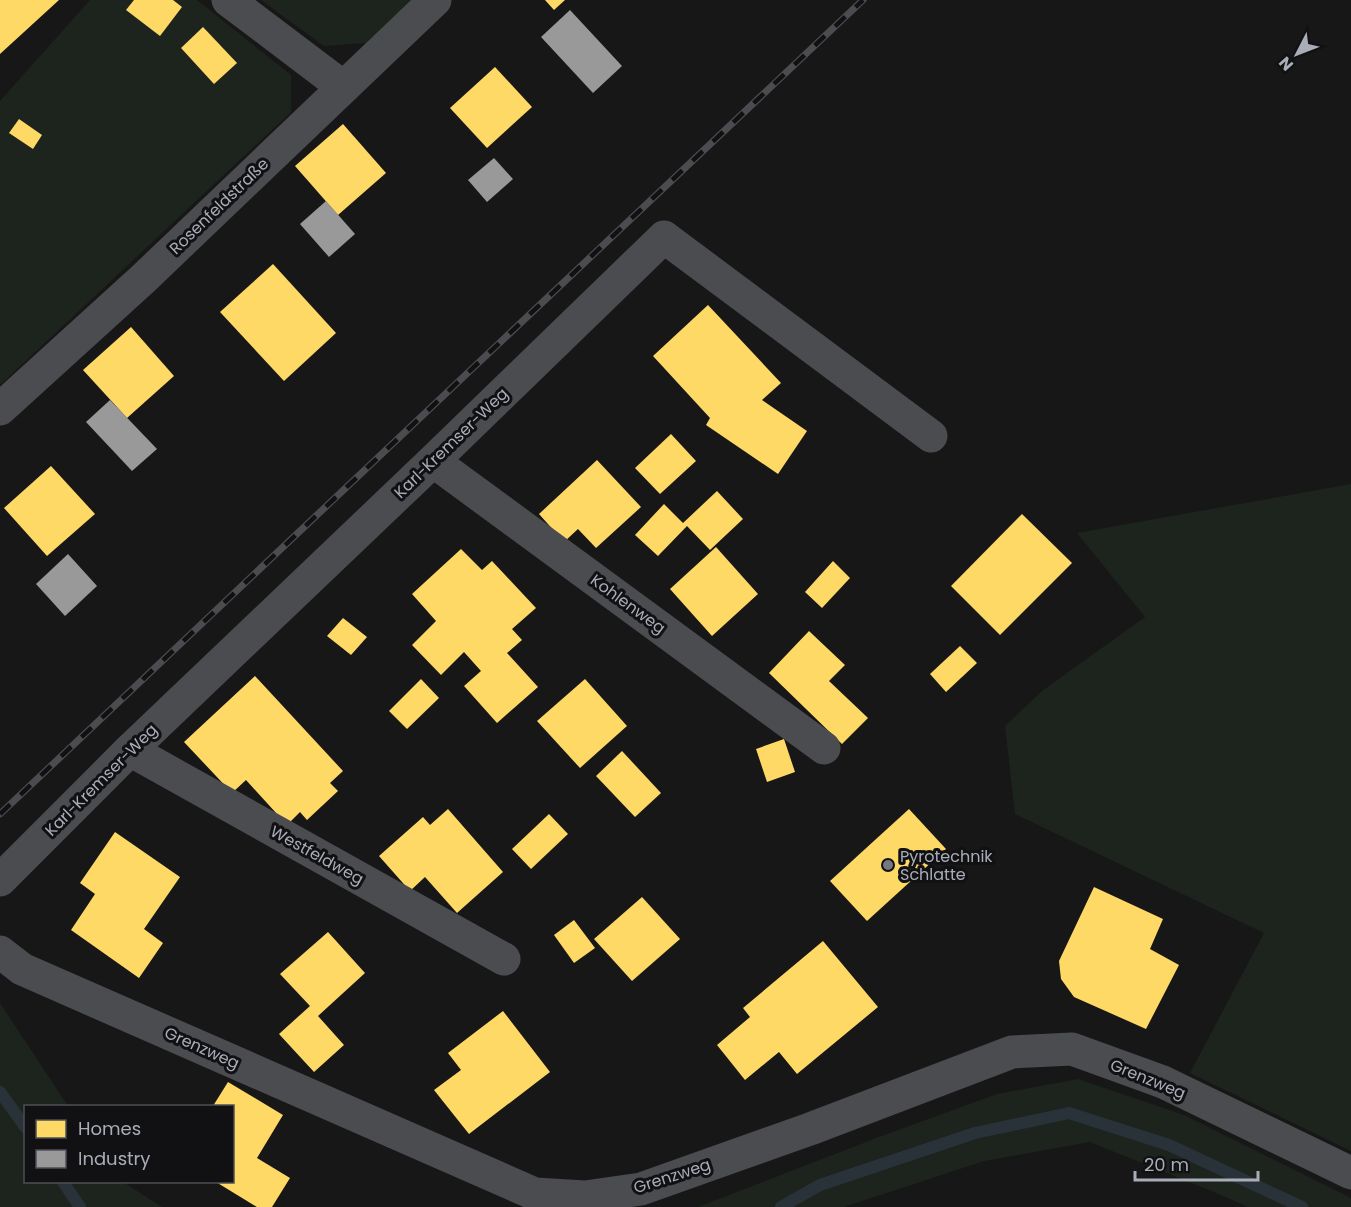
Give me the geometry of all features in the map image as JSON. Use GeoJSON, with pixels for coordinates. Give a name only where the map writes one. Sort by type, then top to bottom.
{"type":"FeatureCollection","features":[{"type":"Feature","properties":{"kind":"street"},"geometry":{"type":"LineString","coordinates":[[228,0],[343,87]]}},
{"type":"Feature","properties":{"kind":"street","name":"Rosenfeldstraße"},"geometry":{"type":"LineString","coordinates":[[0,410],[142,279],[435,0]]}},
{"type":"Feature","properties":{"kind":"street","name":"Karl-Kremser-Weg"},"geometry":{"type":"LineString","coordinates":[[0,880],[130,750],[664,237],[931,436]]}},
{"type":"Feature","properties":{"kind":"street","name":"Kohlenweg"},"geometry":{"type":"LineString","coordinates":[[433,461],[824,748]]}},
{"type":"Feature","properties":{"kind":"street","name":"Westfeldweg"},"geometry":{"type":"LineString","coordinates":[[130,750],[504,959]]}},
{"type":"Feature","properties":{"kind":"street","name":"Grenzweg"},"geometry":{"type":"LineString","coordinates":[[0,952],[22,969],[535,1194],[585,1197],[641,1189],[810,1129],[1012,1052],[1072,1049],[1163,1082],[1351,1173]]}},
{"type":"Feature","properties":{"kind":"shaded area"},"geometry":{"type":"Polygon","coordinates":[[[90,0],[197,0],[291,75],[291,112],[0,385],[0,101],[90,0]]]}},
{"type":"Feature","properties":{"kind":"shaded area"},"geometry":{"type":"Polygon","coordinates":[[[261,0],[412,0],[366,43],[324,46],[261,0]]]}},
{"type":"Feature","properties":{"kind":"shaded area"},"geometry":{"type":"Polygon","coordinates":[[[1351,484],[1351,1151],[1190,1073],[1264,933],[1015,814],[1005,726],[1042,691],[1145,617],[1077,533],[1351,484]]]}},
{"type":"Feature","properties":{"kind":"shaded area"},"geometry":{"type":"Polygon","coordinates":[[[0,1003],[67,1105],[24,1105],[24,1183],[125,1183],[162,1207],[0,1207],[0,1003]]]}},
{"type":"Feature","properties":{"kind":"shaded area"},"geometry":{"type":"Polygon","coordinates":[[[1078,1079],[1184,1115],[1351,1198],[1351,1207],[1248,1207],[1090,1142],[984,1161],[844,1207],[698,1207],[997,1094],[1078,1079]]]}},
{"type":"Feature","properties":{"kind":"building: Homes"},"geometry":{"type":"Polygon","coordinates":[[[0,0],[59,0],[0,54],[0,0]]]}},
{"type":"Feature","properties":{"kind":"building: Homes"},"geometry":{"type":"Polygon","coordinates":[[[134,0],[173,0],[182,7],[160,36],[126,10],[134,0]]]}},
{"type":"Feature","properties":{"kind":"building: Homes"},"geometry":{"type":"Polygon","coordinates":[[[545,0],[565,0],[554,10],[545,0]]]}},
{"type":"Feature","properties":{"kind":"building: Homes"},"geometry":{"type":"Polygon","coordinates":[[[203,27],[237,63],[214,84],[181,48],[203,27]]]}},
{"type":"Feature","properties":{"kind":"building: Homes"},"geometry":{"type":"Polygon","coordinates":[[[495,67],[532,107],[487,148],[450,108],[495,67]]]}},
{"type":"Feature","properties":{"kind":"building: Homes"},"geometry":{"type":"Polygon","coordinates":[[[19,119],[42,135],[33,149],[9,133],[19,119]]]}},
{"type":"Feature","properties":{"kind":"building: Homes"},"geometry":{"type":"Polygon","coordinates":[[[343,124],[386,173],[338,215],[295,166],[343,124]]]}},
{"type":"Feature","properties":{"kind":"building: Homes"},"geometry":{"type":"Polygon","coordinates":[[[273,264],[336,333],[284,381],[220,312],[273,264]]]}},
{"type":"Feature","properties":{"kind":"building: Homes"},"geometry":{"type":"Polygon","coordinates":[[[708,305],[781,383],[762,400],[807,431],[778,474],[706,425],[710,418],[653,356],[708,305]]]}},
{"type":"Feature","properties":{"kind":"building: Homes"},"geometry":{"type":"Polygon","coordinates":[[[131,327],[174,376],[127,418],[83,370],[131,327]]]}},
{"type":"Feature","properties":{"kind":"building: Homes"},"geometry":{"type":"Polygon","coordinates":[[[671,434],[696,461],[660,494],[635,468],[671,434]]]}},
{"type":"Feature","properties":{"kind":"building: Homes"},"geometry":{"type":"Polygon","coordinates":[[[597,460],[641,507],[596,548],[578,529],[564,542],[539,514],[597,460]]]}},
{"type":"Feature","properties":{"kind":"building: Homes"},"geometry":{"type":"Polygon","coordinates":[[[51,466],[95,514],[47,556],[4,508],[51,466]]]}},
{"type":"Feature","properties":{"kind":"building: Homes"},"geometry":{"type":"Polygon","coordinates":[[[717,491],[743,519],[710,550],[687,526],[658,556],[635,535],[664,504],[683,523],[717,491]]]}},
{"type":"Feature","properties":{"kind":"building: Homes"},"geometry":{"type":"Polygon","coordinates":[[[1022,514],[1072,563],[1000,635],[951,586],[1022,514]]]}},
{"type":"Feature","properties":{"kind":"building: Homes"},"geometry":{"type":"Polygon","coordinates":[[[716,547],[758,594],[712,636],[670,589],[716,547]]]}},
{"type":"Feature","properties":{"kind":"building: Homes"},"geometry":{"type":"Polygon","coordinates":[[[461,549],[482,570],[492,561],[536,608],[512,629],[522,640],[507,653],[538,687],[497,723],[464,686],[481,671],[464,652],[441,675],[412,645],[436,621],[412,594],[461,549]]]}},
{"type":"Feature","properties":{"kind":"building: Homes"},"geometry":{"type":"Polygon","coordinates":[[[833,561],[850,578],[822,608],[805,592],[833,561]]]}},
{"type":"Feature","properties":{"kind":"building: Homes"},"geometry":{"type":"Polygon","coordinates":[[[343,618],[367,637],[351,655],[327,636],[343,618]]]}},
{"type":"Feature","properties":{"kind":"building: Homes"},"geometry":{"type":"Polygon","coordinates":[[[809,631],[845,665],[829,681],[868,718],[842,744],[769,673],[809,631]]]}},
{"type":"Feature","properties":{"kind":"building: Homes"},"geometry":{"type":"Polygon","coordinates":[[[960,646],[977,663],[946,692],[930,674],[960,646]]]}},
{"type":"Feature","properties":{"kind":"building: Homes"},"geometry":{"type":"Polygon","coordinates":[[[255,676],[343,771],[330,783],[338,791],[307,820],[300,812],[287,825],[246,780],[232,793],[184,742],[255,676]]]}},
{"type":"Feature","properties":{"kind":"building: Homes"},"geometry":{"type":"Polygon","coordinates":[[[421,679],[439,698],[407,729],[389,711],[421,679]]]}},
{"type":"Feature","properties":{"kind":"building: Homes"},"geometry":{"type":"Polygon","coordinates":[[[585,679],[627,726],[580,768],[537,721],[585,679]]]}},
{"type":"Feature","properties":{"kind":"building: Homes"},"geometry":{"type":"Polygon","coordinates":[[[784,739],[795,772],[767,782],[756,749],[784,739]]]}},
{"type":"Feature","properties":{"kind":"building: Homes"},"geometry":{"type":"Polygon","coordinates":[[[622,751],[661,793],[635,817],[596,776],[622,751]]]}},
{"type":"Feature","properties":{"kind":"building: Homes"},"geometry":{"type":"Polygon","coordinates":[[[448,809],[503,872],[457,913],[425,877],[410,891],[379,856],[423,817],[430,825],[448,809]]]}},
{"type":"Feature","properties":{"kind":"building: Homes","name":"Pyrotechnik Schlatte"},"geometry":{"type":"Polygon","coordinates":[[[909,809],[946,849],[867,921],[830,881],[909,809]]]}},
{"type":"Feature","properties":{"kind":"building: Homes"},"geometry":{"type":"Polygon","coordinates":[[[549,814],[568,834],[531,869],[512,849],[549,814]]]}},
{"type":"Feature","properties":{"kind":"building: Homes"},"geometry":{"type":"Polygon","coordinates":[[[115,832],[180,877],[144,929],[163,943],[139,978],[71,930],[95,894],[80,883],[115,832]]]}},
{"type":"Feature","properties":{"kind":"building: Homes"},"geometry":{"type":"Polygon","coordinates":[[[1094,887],[1163,919],[1150,949],[1179,965],[1146,1029],[1074,997],[1061,979],[1059,961],[1094,887]]]}},
{"type":"Feature","properties":{"kind":"building: Homes"},"geometry":{"type":"Polygon","coordinates":[[[642,897],[680,939],[632,981],[594,939],[642,897]]]}},
{"type":"Feature","properties":{"kind":"building: Homes"},"geometry":{"type":"Polygon","coordinates":[[[574,920],[595,948],[574,963],[554,935],[574,920]]]}},
{"type":"Feature","properties":{"kind":"building: Homes"},"geometry":{"type":"Polygon","coordinates":[[[328,932],[365,973],[318,1016],[344,1045],[314,1072],[279,1034],[310,1006],[280,974],[328,932]]]}},
{"type":"Feature","properties":{"kind":"building: Homes"},"geometry":{"type":"Polygon","coordinates":[[[823,941],[878,1007],[797,1074],[779,1052],[745,1080],[717,1045],[750,1017],[743,1008],[823,941]]]}},
{"type":"Feature","properties":{"kind":"building: Homes"},"geometry":{"type":"Polygon","coordinates":[[[503,1011],[550,1072],[469,1134],[434,1090],[461,1070],[448,1053],[503,1011]]]}},
{"type":"Feature","properties":{"kind":"building: Homes"},"geometry":{"type":"Polygon","coordinates":[[[228,1082],[283,1115],[257,1158],[290,1178],[272,1207],[257,1207],[218,1183],[234,1183],[234,1105],[214,1105],[228,1082]]]}},
{"type":"Feature","properties":{"kind":"building: Industry"},"geometry":{"type":"Polygon","coordinates":[[[570,10],[622,66],[593,93],[541,37],[570,10]]]}},
{"type":"Feature","properties":{"kind":"building: Industry"},"geometry":{"type":"Polygon","coordinates":[[[494,158],[513,179],[487,202],[468,180],[494,158]]]}},
{"type":"Feature","properties":{"kind":"building: Industry"},"geometry":{"type":"Polygon","coordinates":[[[326,201],[355,234],[329,257],[300,224],[326,201]]]}},
{"type":"Feature","properties":{"kind":"building: Industry"},"geometry":{"type":"Polygon","coordinates":[[[110,400],[157,449],[132,471],[86,422],[110,400]]]}},
{"type":"Feature","properties":{"kind":"building: Industry"},"geometry":{"type":"Polygon","coordinates":[[[68,554],[97,586],[65,616],[36,584],[68,554]]]}},
{"type":"Feature","properties":{"kind":"waterway"},"geometry":{"type":"LineString","coordinates":[[0,1092],[24,1125]]}},
{"type":"Feature","properties":{"kind":"waterway"},"geometry":{"type":"LineString","coordinates":[[781,1207],[820,1185],[975,1133],[1069,1113],[1169,1145],[1302,1207]]}},
{"type":"Feature","properties":{"kind":"waterway"},"geometry":{"type":"LineString","coordinates":[[64,1183],[80,1207]]}},
{"type":"Feature","properties":{"kind":"railway"},"geometry":{"type":"LineString","coordinates":[[0,814],[863,0]]}},
{"type":"Feature","properties":{"kind":"place","name":"Pyrotechnik Schlatte"},"geometry":{"type":"Point","coordinates":[888,865]}}]}
